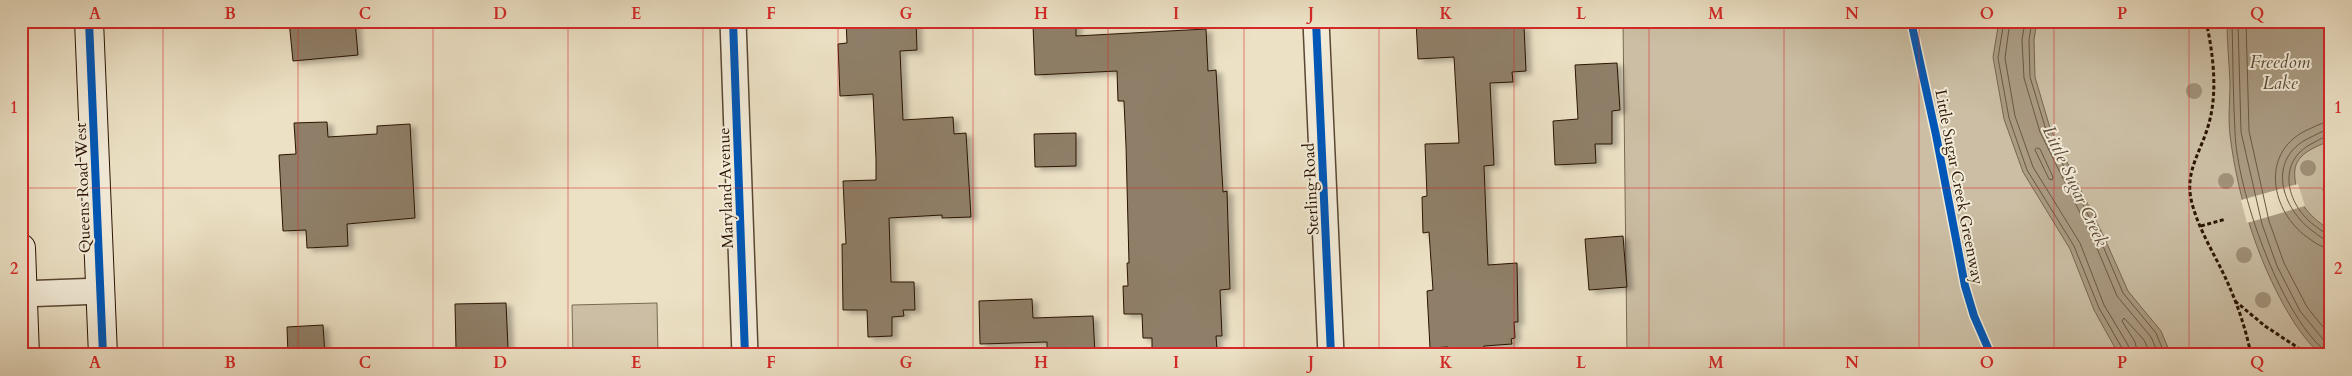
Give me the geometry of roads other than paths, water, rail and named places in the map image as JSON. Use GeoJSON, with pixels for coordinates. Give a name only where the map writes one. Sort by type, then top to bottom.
{"type":"FeatureCollection","features":[{"type":"Feature","properties":{"kind":"street","name":"Queens Road West"},"geometry":{"type":"LineString","coordinates":[[89,21],[103,355]]}},
{"type":"Feature","properties":{"kind":"street","name":"Maryland Avenue"},"geometry":{"type":"LineString","coordinates":[[733,21],[745,355]]}},
{"type":"Feature","properties":{"kind":"street","name":"Sterling Road"},"geometry":{"type":"LineString","coordinates":[[1316,21],[1331,355]]}},
{"type":"Feature","properties":{"kind":"street"},"geometry":{"type":"LineString","coordinates":[[21,248],[25,355]]}},
{"type":"Feature","properties":{"kind":"street"},"geometry":{"type":"LineString","coordinates":[[22,294],[100,291]]}},
{"type":"Feature","properties":{"kind":"water","name":"Little Sugar Creek"},"geometry":{"type":"Polygon","coordinates":[[[1999,21],[2037,21],[2034,40],[2035,77],[2050,128],[2104,237],[2128,291],[2161,331],[2171,355],[2119,355],[2094,310],[2070,249],[2023,172],[2004,119],[1993,57],[1999,21]]]}},
{"type":"Feature","properties":{"kind":"water","name":"Freedom Lake"},"geometry":{"type":"Polygon","coordinates":[[[2227,21],[2331,21],[2331,140],[2304,154],[2297,162],[2295,173],[2296,188],[2306,210],[2331,231],[2331,355],[2320,352],[2315,348],[2295,324],[2271,280],[2252,233],[2239,184],[2230,135],[2227,21]]]}}]}
